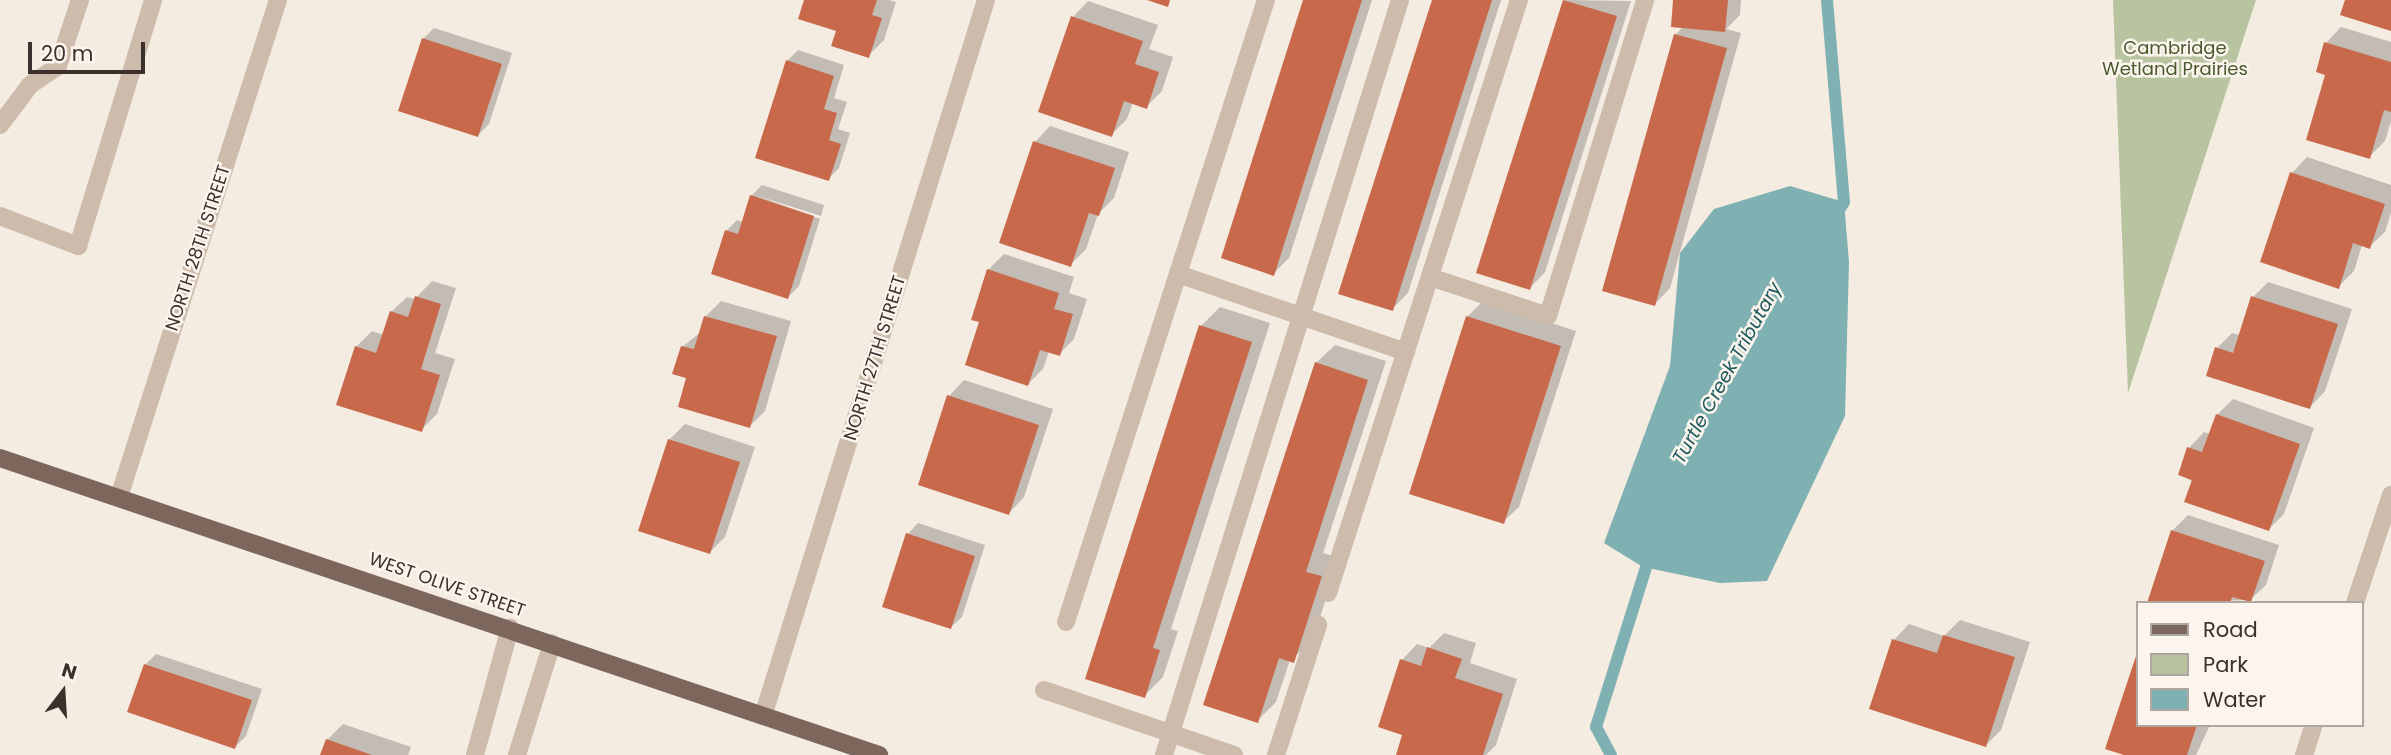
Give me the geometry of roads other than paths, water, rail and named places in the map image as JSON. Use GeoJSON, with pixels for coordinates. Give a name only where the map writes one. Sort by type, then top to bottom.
{"type":"FeatureCollection","features":[{"type":"Feature","properties":{"kind":"main road","name":"WEST OLIVE STREET"},"geometry":{"type":"LineString","coordinates":[[0,458],[510,628],[879,755]]}},
{"type":"Feature","properties":{"kind":"street"},"geometry":{"type":"LineString","coordinates":[[0,125],[30,85],[58,66],[80,0]]}},
{"type":"Feature","properties":{"kind":"street"},"geometry":{"type":"LineString","coordinates":[[0,216],[78,246],[152,0]]}},
{"type":"Feature","properties":{"kind":"street","name":"NORTH 28TH STREET"},"geometry":{"type":"LineString","coordinates":[[118,497],[278,0]]}},
{"type":"Feature","properties":{"kind":"street","name":"NORTH 27TH STREET"},"geometry":{"type":"LineString","coordinates":[[763,716],[986,0]]}},
{"type":"Feature","properties":{"kind":"street"},"geometry":{"type":"LineString","coordinates":[[1066,622],[1266,0]]}},
{"type":"Feature","properties":{"kind":"street"},"geometry":{"type":"LineString","coordinates":[[1164,755],[1400,0]]}},
{"type":"Feature","properties":{"kind":"street"},"geometry":{"type":"LineString","coordinates":[[1328,593],[1519,0]]}},
{"type":"Feature","properties":{"kind":"street"},"geometry":{"type":"LineString","coordinates":[[1430,277],[1548,316],[1645,0]]}},
{"type":"Feature","properties":{"kind":"street"},"geometry":{"type":"LineString","coordinates":[[1178,274],[1406,352]]}},
{"type":"Feature","properties":{"kind":"street"},"geometry":{"type":"LineString","coordinates":[[2356,601],[2391,495]]}},
{"type":"Feature","properties":{"kind":"street"},"geometry":{"type":"LineString","coordinates":[[1276,755],[1318,625]]}},
{"type":"Feature","properties":{"kind":"street"},"geometry":{"type":"LineString","coordinates":[[475,755],[510,628]]}},
{"type":"Feature","properties":{"kind":"street"},"geometry":{"type":"LineString","coordinates":[[517,755],[552,643]]}},
{"type":"Feature","properties":{"kind":"street"},"geometry":{"type":"LineString","coordinates":[[1044,690],[1234,755]]}},
{"type":"Feature","properties":{"kind":"street"},"geometry":{"type":"LineString","coordinates":[[2304,755],[2313,727]]}},
{"type":"Feature","properties":{"kind":"water"},"geometry":{"type":"Polygon","coordinates":[[[1790,186],[1844,202],[1849,262],[1845,416],[1767,581],[1720,583],[1643,567],[1604,543],[1670,366],[1680,253],[1714,209],[1790,186]]]}},
{"type":"Feature","properties":{"kind":"waterway","name":"Turtle Creek Tributary"},"geometry":{"type":"LineString","coordinates":[[1827,0],[1844,202],[1835,217]]}},
{"type":"Feature","properties":{"kind":"waterway","name":"Turtle Creek Tributary"},"geometry":{"type":"LineString","coordinates":[[1611,755],[1596,727],[1651,552]]}},
{"type":"Feature","properties":{"kind":"park label","name":"Cambridge Wetland Prairies"},"geometry":{"type":"Point","coordinates":[2175,59]}}]}
